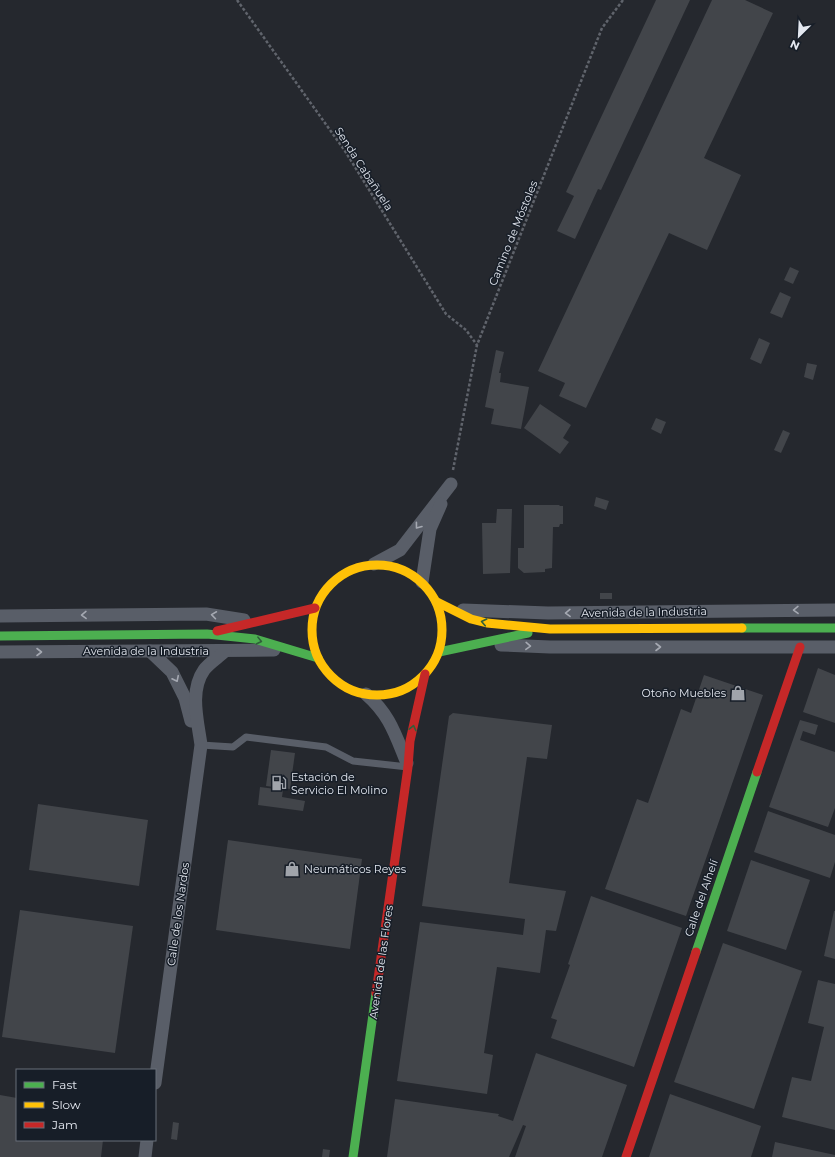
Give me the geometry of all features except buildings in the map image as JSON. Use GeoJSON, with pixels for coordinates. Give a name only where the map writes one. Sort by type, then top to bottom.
{"type":"FeatureCollection","features":[{"type":"Feature","properties":{"kind":"main road"},"geometry":{"type":"LineString","coordinates":[[374,564],[400,568],[422,582],[437,602],[443,627],[439,652],[425,674],[406,690],[380,696],[355,692],[333,678],[318,658],[311,633],[315,608],[329,586],[349,570],[374,564]]}},
{"type":"Feature","properties":{"kind":"main road","name":"Avenida de la Industria"},"geometry":{"type":"LineString","coordinates":[[437,602],[470,619],[487,623],[550,629],[835,628]]}},
{"type":"Feature","properties":{"kind":"main road","name":"Avenida de la Industria"},"geometry":{"type":"LineString","coordinates":[[207,634],[252,621],[284,616],[315,608]]}},
{"type":"Feature","properties":{"kind":"main road","name":"Avenida de la Industria"},"geometry":{"type":"LineString","coordinates":[[439,652],[550,629]]}},
{"type":"Feature","properties":{"kind":"main road","name":"Avenida de la Industria"},"geometry":{"type":"LineString","coordinates":[[0,636],[207,634],[255,639],[318,658]]}},
{"type":"Feature","properties":{"kind":"main road","name":"Calle del Alhelí"},"geometry":{"type":"LineString","coordinates":[[626,1157],[800,648]]}},
{"type":"Feature","properties":{"kind":"main road","name":"Avenida de las Flores"},"geometry":{"type":"LineString","coordinates":[[353,1157],[408,767],[410,741],[425,674]]}},
{"type":"Feature","properties":{"kind":"street"},"geometry":{"type":"LineString","coordinates":[[374,564],[400,550],[451,484]]}},
{"type":"Feature","properties":{"kind":"street"},"geometry":{"type":"LineString","coordinates":[[422,582],[430,529],[451,484]]}},
{"type":"Feature","properties":{"kind":"street","name":"Avenida de la Industria"},"geometry":{"type":"LineString","coordinates":[[453,610],[548,613],[835,610]]}},
{"type":"Feature","properties":{"kind":"street","name":"Avenida de la Industria"},"geometry":{"type":"LineString","coordinates":[[0,616],[206,614],[252,621]]}},
{"type":"Feature","properties":{"kind":"street","name":"Avenida de la Industria"},"geometry":{"type":"LineString","coordinates":[[476,644],[550,647],[835,647]]}},
{"type":"Feature","properties":{"kind":"street","name":"Avenida de la Industria"},"geometry":{"type":"LineString","coordinates":[[0,652],[292,650]]}},
{"type":"Feature","properties":{"kind":"street"},"geometry":{"type":"LineString","coordinates":[[150,651],[172,672],[185,698],[192,724],[201,745]]}},
{"type":"Feature","properties":{"kind":"street","name":"Calle de los Nardos"},"geometry":{"type":"LineString","coordinates":[[156,1076],[201,745],[195,701],[198,686],[204,670],[225,651]]}},
{"type":"Feature","properties":{"kind":"street","name":"Avenida de las Flores"},"geometry":{"type":"LineString","coordinates":[[366,694],[381,707],[391,723],[408,767]]}},
{"type":"Feature","properties":{"kind":"street"},"geometry":{"type":"LineString","coordinates":[[145,1157],[147,1141]]}},
{"type":"Feature","properties":{"kind":"lane"},"geometry":{"type":"LineString","coordinates":[[201,745],[233,747],[246,737],[326,747],[353,761],[408,767]]}},
{"type":"Feature","properties":{"kind":"path","name":"Senda Cabañuela"},"geometry":{"type":"LineString","coordinates":[[237,0],[345,151],[446,314],[466,330],[477,345]]}},
{"type":"Feature","properties":{"kind":"path","name":"Camino de Móstoles"},"geometry":{"type":"LineString","coordinates":[[451,484],[477,345],[602,28],[623,0]]}},
{"type":"Feature","properties":{"kind":"traffic: fast"},"geometry":{"type":"LineString","coordinates":[[742,628],[835,628]]}},
{"type":"Feature","properties":{"kind":"traffic: fast"},"geometry":{"type":"LineString","coordinates":[[439,652],[528,633]]}},
{"type":"Feature","properties":{"kind":"traffic: fast"},"geometry":{"type":"LineString","coordinates":[[0,636],[207,634],[255,639],[318,658]]}},
{"type":"Feature","properties":{"kind":"traffic: fast"},"geometry":{"type":"LineString","coordinates":[[696,952],[757,772]]}},
{"type":"Feature","properties":{"kind":"traffic: fast"},"geometry":{"type":"LineString","coordinates":[[353,1157],[376,993]]}},
{"type":"Feature","properties":{"kind":"traffic: slow"},"geometry":{"type":"LineString","coordinates":[[383,565],[402,570],[423,584],[437,605],[441,617],[442,630],[441,643],[437,655],[423,676],[402,690],[390,694],[371,695],[352,690],[331,676],[317,655],[313,643],[312,624],[317,605],[331,584],[352,570],[364,566],[383,565]]}},
{"type":"Feature","properties":{"kind":"traffic: slow"},"geometry":{"type":"LineString","coordinates":[[437,602],[471,619],[487,623],[550,629],[742,628]]}},
{"type":"Feature","properties":{"kind":"traffic: jam"},"geometry":{"type":"LineString","coordinates":[[217,631],[315,608]]}},
{"type":"Feature","properties":{"kind":"traffic: jam"},"geometry":{"type":"LineString","coordinates":[[757,772],[800,647]]}},
{"type":"Feature","properties":{"kind":"traffic: jam"},"geometry":{"type":"LineString","coordinates":[[376,993],[408,767],[410,741],[425,674]]}},
{"type":"Feature","properties":{"kind":"traffic: jam"},"geometry":{"type":"LineString","coordinates":[[626,1157],[696,952]]}},
{"type":"Feature","properties":{"kind":"place","name":"Otoño Muebles"},"geometry":{"type":"Point","coordinates":[738,693]}},
{"type":"Feature","properties":{"kind":"place","name":"Estación de Servicio El Molino"},"geometry":{"type":"Point","coordinates":[279,783]}},
{"type":"Feature","properties":{"kind":"place","name":"Neumáticos Reyes"},"geometry":{"type":"Point","coordinates":[292,869]}}]}
